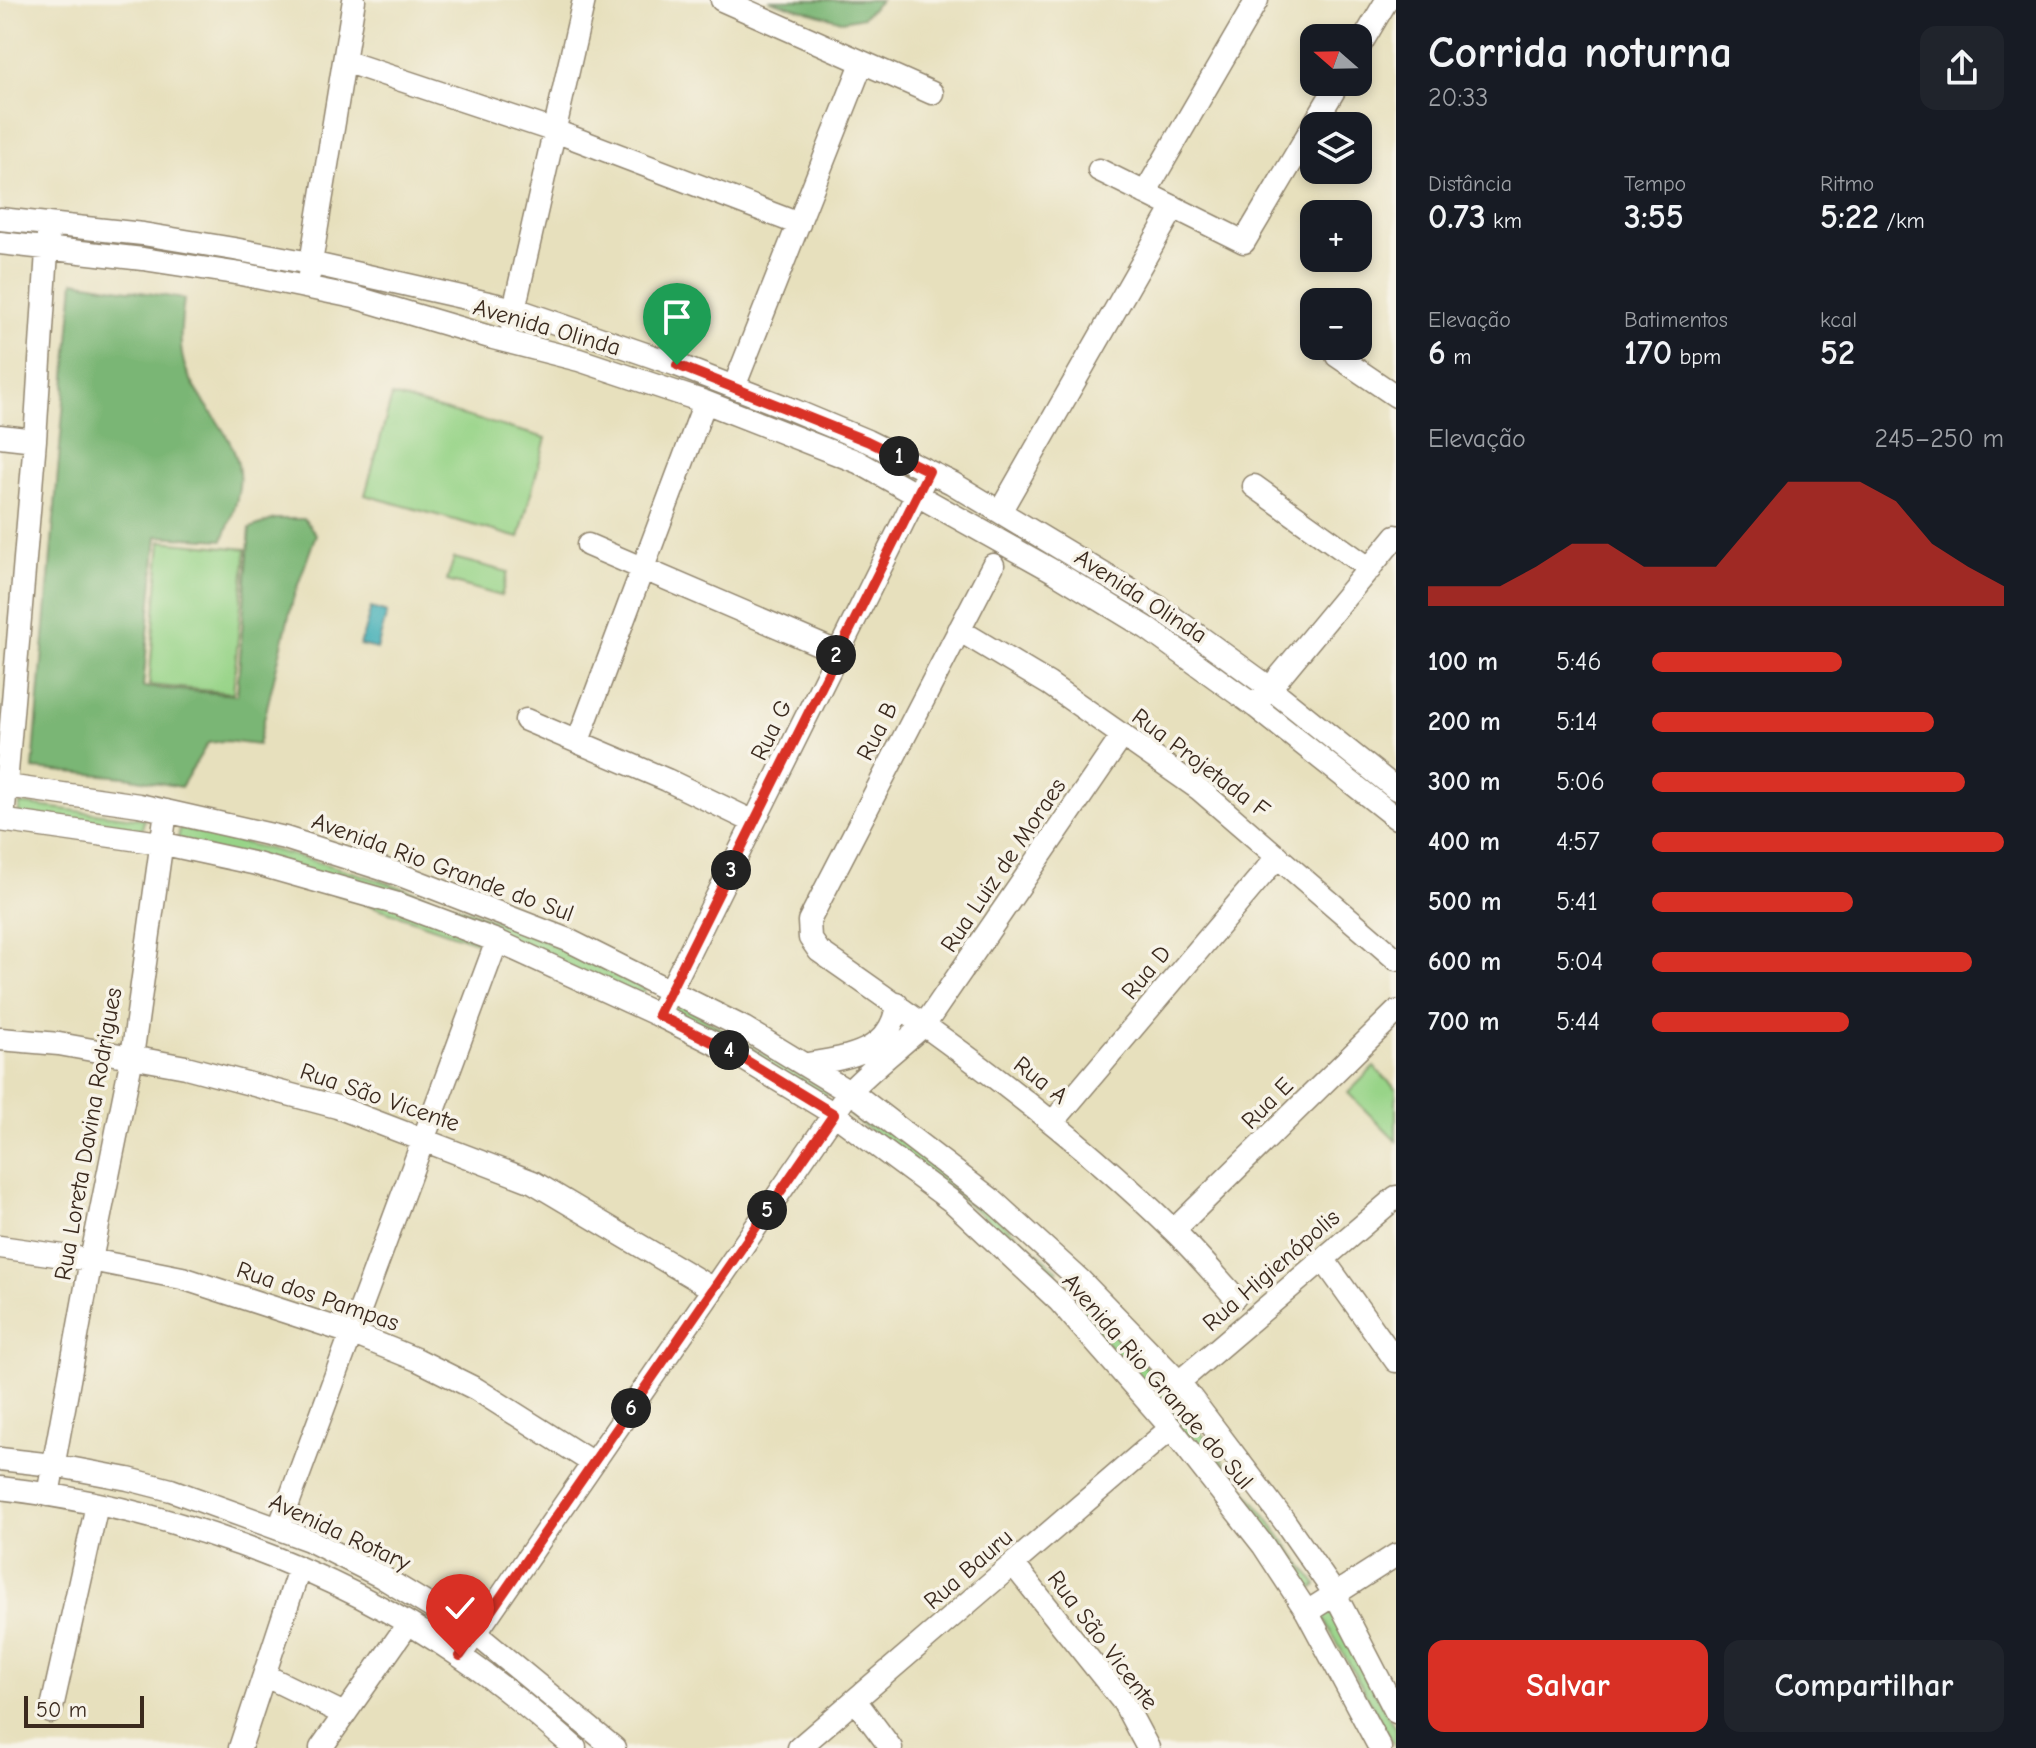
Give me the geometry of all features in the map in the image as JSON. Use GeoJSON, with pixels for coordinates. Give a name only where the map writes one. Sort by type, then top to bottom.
{"type":"FeatureCollection","features":[{"type":"Feature","properties":{"kind":"street"},"geometry":{"type":"LineString","coordinates":[[308,288],[354,0]]}},
{"type":"Feature","properties":{"kind":"street"},"geometry":{"type":"LineString","coordinates":[[505,341],[515,309],[584,0]]}},
{"type":"Feature","properties":{"kind":"street"},"geometry":{"type":"LineString","coordinates":[[722,0],[932,93]]}},
{"type":"Feature","properties":{"kind":"street"},"geometry":{"type":"LineString","coordinates":[[1145,193],[1257,0]]}},
{"type":"Feature","properties":{"kind":"street"},"geometry":{"type":"LineString","coordinates":[[1372,25],[1387,0]]}},
{"type":"Feature","properties":{"kind":"street"},"geometry":{"type":"LineString","coordinates":[[344,61],[555,131],[799,224]]}},
{"type":"Feature","properties":{"kind":"street"},"geometry":{"type":"LineString","coordinates":[[734,387],[862,63]]}},
{"type":"Feature","properties":{"kind":"street"},"geometry":{"type":"LineString","coordinates":[[1099,170],[1244,242],[1331,96]]}},
{"type":"Feature","properties":{"kind":"street"},"geometry":{"type":"LineString","coordinates":[[1001,510],[1174,207]]}},
{"type":"Feature","properties":{"kind":"street","name":"Avenida Olinda"},"geometry":{"type":"LineString","coordinates":[[0,219],[143,234],[310,263],[515,309],[734,387],[867,441],[1001,510],[1160,608],[1392,777]]}},
{"type":"Feature","properties":{"kind":"street"},"geometry":{"type":"LineString","coordinates":[[1,820],[10,612],[35,440],[48,225]]}},
{"type":"Feature","properties":{"kind":"street","name":"Avenida Olinda"},"geometry":{"type":"LineString","coordinates":[[0,243],[143,259],[241,274],[354,297],[579,360],[705,402],[858,462],[1055,572],[1147,628],[1256,707],[1396,818]]}},
{"type":"Feature","properties":{"kind":"street"},"geometry":{"type":"LineString","coordinates":[[619,375],[626,348]]}},
{"type":"Feature","properties":{"kind":"street"},"geometry":{"type":"LineString","coordinates":[[1343,360],[1396,396]]}},
{"type":"Feature","properties":{"kind":"street"},"geometry":{"type":"LineString","coordinates":[[578,741],[705,402]]}},
{"type":"Feature","properties":{"kind":"street"},"geometry":{"type":"LineString","coordinates":[[0,436],[35,440]]}},
{"type":"Feature","properties":{"kind":"street","name":"Rua G"},"geometry":{"type":"LineString","coordinates":[[671,990],[929,471]]}},
{"type":"Feature","properties":{"kind":"street"},"geometry":{"type":"LineString","coordinates":[[1254,486],[1370,569]]}},
{"type":"Feature","properties":{"kind":"street"},"geometry":{"type":"LineString","coordinates":[[1256,707],[1396,536]]}},
{"type":"Feature","properties":{"kind":"street"},"geometry":{"type":"LineString","coordinates":[[588,545],[837,652]]}},
{"type":"Feature","properties":{"kind":"street"},"geometry":{"type":"LineString","coordinates":[[1055,572],[1066,551]]}},
{"type":"Feature","properties":{"kind":"street","name":"Rua B"},"geometry":{"type":"LineString","coordinates":[[809,921],[993,565]]}},
{"type":"Feature","properties":{"kind":"street","name":"Rua Projetada F"},"geometry":{"type":"LineString","coordinates":[[959,630],[1049,684],[1199,789],[1396,959]]}},
{"type":"Feature","properties":{"kind":"street"},"geometry":{"type":"LineString","coordinates":[[526,720],[667,780],[754,822]]}},
{"type":"Feature","properties":{"kind":"street","name":"Rua Luiz de Moraes"},"geometry":{"type":"LineString","coordinates":[[460,1656],[849,1092],[925,1024],[1123,735]]}},
{"type":"Feature","properties":{"kind":"street"},"geometry":{"type":"LineString","coordinates":[[1369,795],[1392,777]]}},
{"type":"Feature","properties":{"kind":"street","name":"Avenida Rio Grande do Sul"},"geometry":{"type":"LineString","coordinates":[[3,785],[166,811],[285,838],[358,860],[568,940],[671,990],[807,1064],[992,1200],[1080,1280],[1179,1382],[1285,1522],[1335,1594],[1396,1712]]}},
{"type":"Feature","properties":{"kind":"street","name":"Rua Loreta Davina Rodrigues"},"geometry":{"type":"LineString","coordinates":[[48,1495],[132,1057],[166,811]]}},
{"type":"Feature","properties":{"kind":"street","name":"Avenida Rio Grande do Sul"},"geometry":{"type":"LineString","coordinates":[[1,820],[160,843],[328,882],[398,904],[497,941],[658,1015],[734,1053],[834,1114],[954,1203],[1059,1301],[1171,1428],[1263,1545],[1307,1612],[1380,1748]]}},
{"type":"Feature","properties":{"kind":"street","name":"Rua D"},"geometry":{"type":"LineString","coordinates":[[1053,1122],[1278,856]]}},
{"type":"Feature","properties":{"kind":"street","name":"Rua A"},"geometry":{"type":"LineString","coordinates":[[809,921],[810,938],[819,951],[925,1024],[1053,1122],[1174,1230],[1235,1297]]}},
{"type":"Feature","properties":{"kind":"street"},"geometry":{"type":"LineString","coordinates":[[279,1528],[497,941]]}},
{"type":"Feature","properties":{"kind":"street"},"geometry":{"type":"LineString","coordinates":[[658,1015],[671,990]]}},
{"type":"Feature","properties":{"kind":"street"},"geometry":{"type":"LineString","coordinates":[[807,1064],[862,1053],[886,1035],[895,1020],[897,1004]]}},
{"type":"Feature","properties":{"kind":"street","name":"Rua E"},"geometry":{"type":"LineString","coordinates":[[1174,1230],[1396,1012]]}},
{"type":"Feature","properties":{"kind":"street","name":"Rua São Vicente"},"geometry":{"type":"LineString","coordinates":[[0,1039],[59,1044],[132,1057],[246,1081],[337,1107],[533,1182],[713,1289]]}},
{"type":"Feature","properties":{"kind":"street"},"geometry":{"type":"LineString","coordinates":[[848,1057],[860,1065],[866,1074]]}},
{"type":"Feature","properties":{"kind":"street","name":"Rua Higienópolis"},"geometry":{"type":"LineString","coordinates":[[1179,1382],[1396,1197]]}},
{"type":"Feature","properties":{"kind":"street","name":"Rua dos Pampas"},"geometry":{"type":"LineString","coordinates":[[0,1247],[91,1260],[182,1278],[351,1333],[418,1360],[476,1389],[593,1463]]}},
{"type":"Feature","properties":{"kind":"street"},"geometry":{"type":"LineString","coordinates":[[1323,1259],[1396,1361]]}},
{"type":"Feature","properties":{"kind":"street"},"geometry":{"type":"LineString","coordinates":[[1059,1301],[1080,1280]]}},
{"type":"Feature","properties":{"kind":"street","name":"Rua Bauru"},"geometry":{"type":"LineString","coordinates":[[799,1748],[1171,1428]]}},
{"type":"Feature","properties":{"kind":"street"},"geometry":{"type":"LineString","coordinates":[[2,1459],[1,1488],[97,1505],[188,1528],[299,1569],[408,1624],[460,1656],[575,1748]]}},
{"type":"Feature","properties":{"kind":"street","name":"Avenida Rotary"},"geometry":{"type":"LineString","coordinates":[[2,1459],[53,1465],[171,1490],[279,1528],[370,1571],[476,1634],[599,1743]]}},
{"type":"Feature","properties":{"kind":"street"},"geometry":{"type":"LineString","coordinates":[[51,1712],[97,1505]]}},
{"type":"Feature","properties":{"kind":"street"},"geometry":{"type":"LineString","coordinates":[[1307,1612],[1396,1555]]}},
{"type":"Feature","properties":{"kind":"street","name":"Rua São Vicente"},"geometry":{"type":"LineString","coordinates":[[1013,1564],[1124,1703],[1148,1748]]}},
{"type":"Feature","properties":{"kind":"street"},"geometry":{"type":"LineString","coordinates":[[240,1748],[299,1569]]}},
{"type":"Feature","properties":{"kind":"street"},"geometry":{"type":"LineString","coordinates":[[321,1748],[408,1624]]}},
{"type":"Feature","properties":{"kind":"street"},"geometry":{"type":"LineString","coordinates":[[264,1675],[344,1714]]}},
{"type":"Feature","properties":{"kind":"street"},"geometry":{"type":"LineString","coordinates":[[855,1700],[891,1748]]}},
{"type":"Feature","properties":{"kind":"green space"},"geometry":{"type":"Polygon","coordinates":[[[769,0],[881,0],[863,17],[842,21],[769,0]]]}},
{"type":"Feature","properties":{"kind":"green space"},"geometry":{"type":"Polygon","coordinates":[[[74,281],[184,299],[181,336],[184,363],[194,387],[223,429],[237,459],[238,493],[223,540],[157,536],[143,687],[237,695],[250,528],[275,519],[304,519],[316,534],[293,599],[258,745],[226,741],[208,743],[181,787],[126,777],[33,769],[74,281]]]}},
{"type":"Feature","properties":{"kind":"green space"},"geometry":{"type":"Polygon","coordinates":[[[392,396],[546,438],[519,538],[365,495],[392,396]]]}},
{"type":"Feature","properties":{"kind":"green space"},"geometry":{"type":"Polygon","coordinates":[[[161,541],[246,549],[233,693],[149,685],[161,541]]]}},
{"type":"Feature","properties":{"kind":"green space"},"geometry":{"type":"Polygon","coordinates":[[[454,558],[508,572],[501,596],[447,581],[454,558]]]}},
{"type":"Feature","properties":{"kind":"green space"},"geometry":{"type":"Polygon","coordinates":[[[20,804],[144,819],[142,832],[18,816],[20,804]]]}},
{"type":"Feature","properties":{"kind":"green space"},"geometry":{"type":"Polygon","coordinates":[[[180,828],[318,862],[453,904],[554,945],[645,989],[641,999],[178,839],[180,828]]]}},
{"type":"Feature","properties":{"kind":"green space"},"geometry":{"type":"Polygon","coordinates":[[[675,1001],[828,1092],[823,1100],[670,1010],[675,1001]]]}},
{"type":"Feature","properties":{"kind":"green space"},"geometry":{"type":"Polygon","coordinates":[[[1374,1067],[1396,1089],[1396,1141],[1348,1093],[1374,1067]]]}},
{"type":"Feature","properties":{"kind":"green space"},"geometry":{"type":"Polygon","coordinates":[[[856,1107],[919,1152],[1058,1270],[1051,1278],[978,1212],[849,1115],[856,1107]]]}},
{"type":"Feature","properties":{"kind":"green space"},"geometry":{"type":"Polygon","coordinates":[[[1082,1297],[1175,1401],[1317,1585],[1307,1592],[1221,1475],[1074,1305],[1082,1297]]]}},
{"type":"Feature","properties":{"kind":"green space"},"geometry":{"type":"Polygon","coordinates":[[[1329,1609],[1396,1730],[1396,1748],[1321,1614],[1329,1609]]]}},
{"type":"Feature","properties":{"kind":"water"},"geometry":{"type":"Polygon","coordinates":[[[371,608],[387,613],[377,649],[360,645],[371,608]]]}},
{"type":"Feature","properties":{"kind":"route"},"geometry":{"type":"LineString","coordinates":[[460,1656],[834,1114],[734,1053],[658,1015],[929,471],[867,441],[677,365]]}}]}
